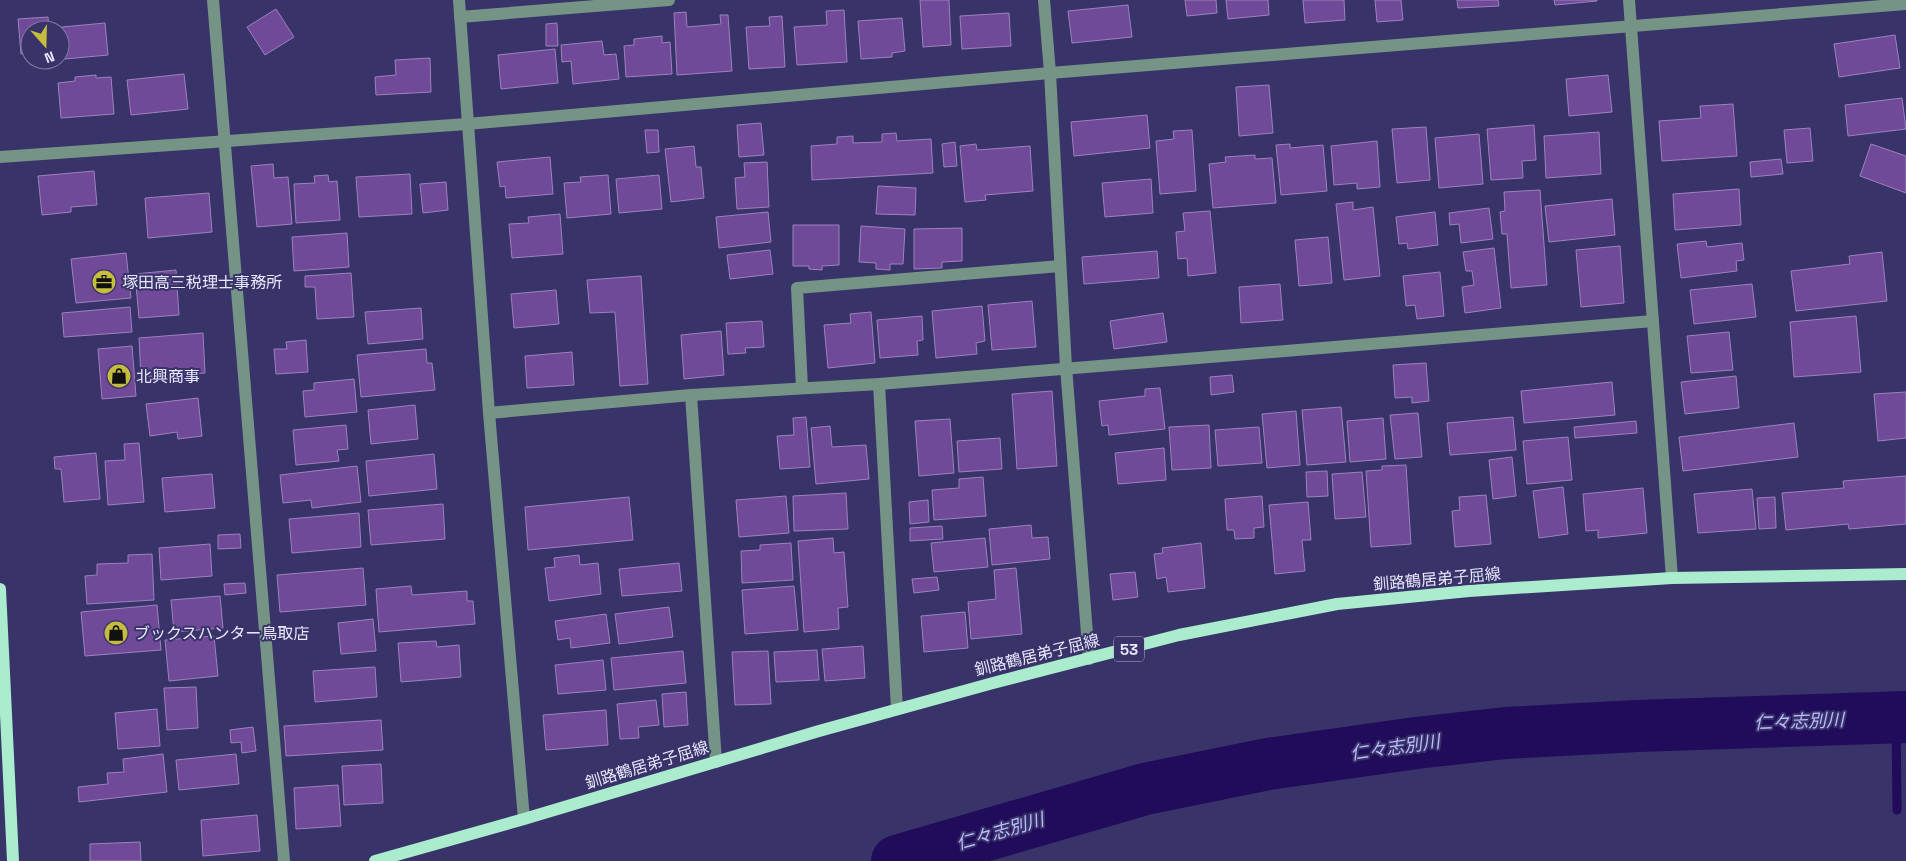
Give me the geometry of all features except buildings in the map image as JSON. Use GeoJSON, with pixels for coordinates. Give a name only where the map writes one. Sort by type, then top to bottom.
{"type":"FeatureCollection","features":[{"type":"Feature","properties":{"kind":"main road","name":"釧路鶴居弟子屈線"},"geometry":{"type":"LineString","coordinates":[[375,861],[897,709],[1179,635],[1337,604],[1469,591],[1672,578],[1906,574]]}},
{"type":"Feature","properties":{"kind":"main road"},"geometry":{"type":"LineString","coordinates":[[0,590],[13,861]]}},
{"type":"Feature","properties":{"kind":"street"},"geometry":{"type":"LineString","coordinates":[[213,0],[284,861]]}},
{"type":"Feature","properties":{"kind":"street"},"geometry":{"type":"LineString","coordinates":[[459,0],[466,124],[524,819]]}},
{"type":"Feature","properties":{"kind":"street"},"geometry":{"type":"LineString","coordinates":[[460,17],[668,0]]}},
{"type":"Feature","properties":{"kind":"street"},"geometry":{"type":"LineString","coordinates":[[1044,0],[1050,73],[1066,367],[1089,659]]}},
{"type":"Feature","properties":{"kind":"street"},"geometry":{"type":"LineString","coordinates":[[1628,0],[1672,578]]}},
{"type":"Feature","properties":{"kind":"street"},"geometry":{"type":"LineString","coordinates":[[0,157],[466,124],[1050,73],[1906,4]]}},
{"type":"Feature","properties":{"kind":"street"},"geometry":{"type":"LineString","coordinates":[[802,388],[797,288],[1060,266]]}},
{"type":"Feature","properties":{"kind":"street"},"geometry":{"type":"LineString","coordinates":[[489,413],[691,395],[879,384],[1066,367],[1653,321]]}},
{"type":"Feature","properties":{"kind":"street"},"geometry":{"type":"LineString","coordinates":[[879,384],[897,709]]}},
{"type":"Feature","properties":{"kind":"street"},"geometry":{"type":"LineString","coordinates":[[691,395],[716,762]]}},
{"type":"Feature","properties":{"kind":"waterway"},"geometry":{"type":"LineString","coordinates":[[1896,717],[1897,810]]}},
{"type":"Feature","properties":{"kind":"waterway","name":"仁々志別川"},"geometry":{"type":"LineString","coordinates":[[897,861],[1145,789],[1268,764],[1416,743],[1506,733],[1637,726],[1906,717]]}},
{"type":"Feature","properties":{"kind":"place","name":"塚田高三税理士事務所"},"geometry":{"type":"Point","coordinates":[104,282]}},
{"type":"Feature","properties":{"kind":"place","name":"北興商事"},"geometry":{"type":"Point","coordinates":[119,376]}},
{"type":"Feature","properties":{"kind":"place","name":"ブックスハンター鳥取店"},"geometry":{"type":"Point","coordinates":[116,633]}}]}
